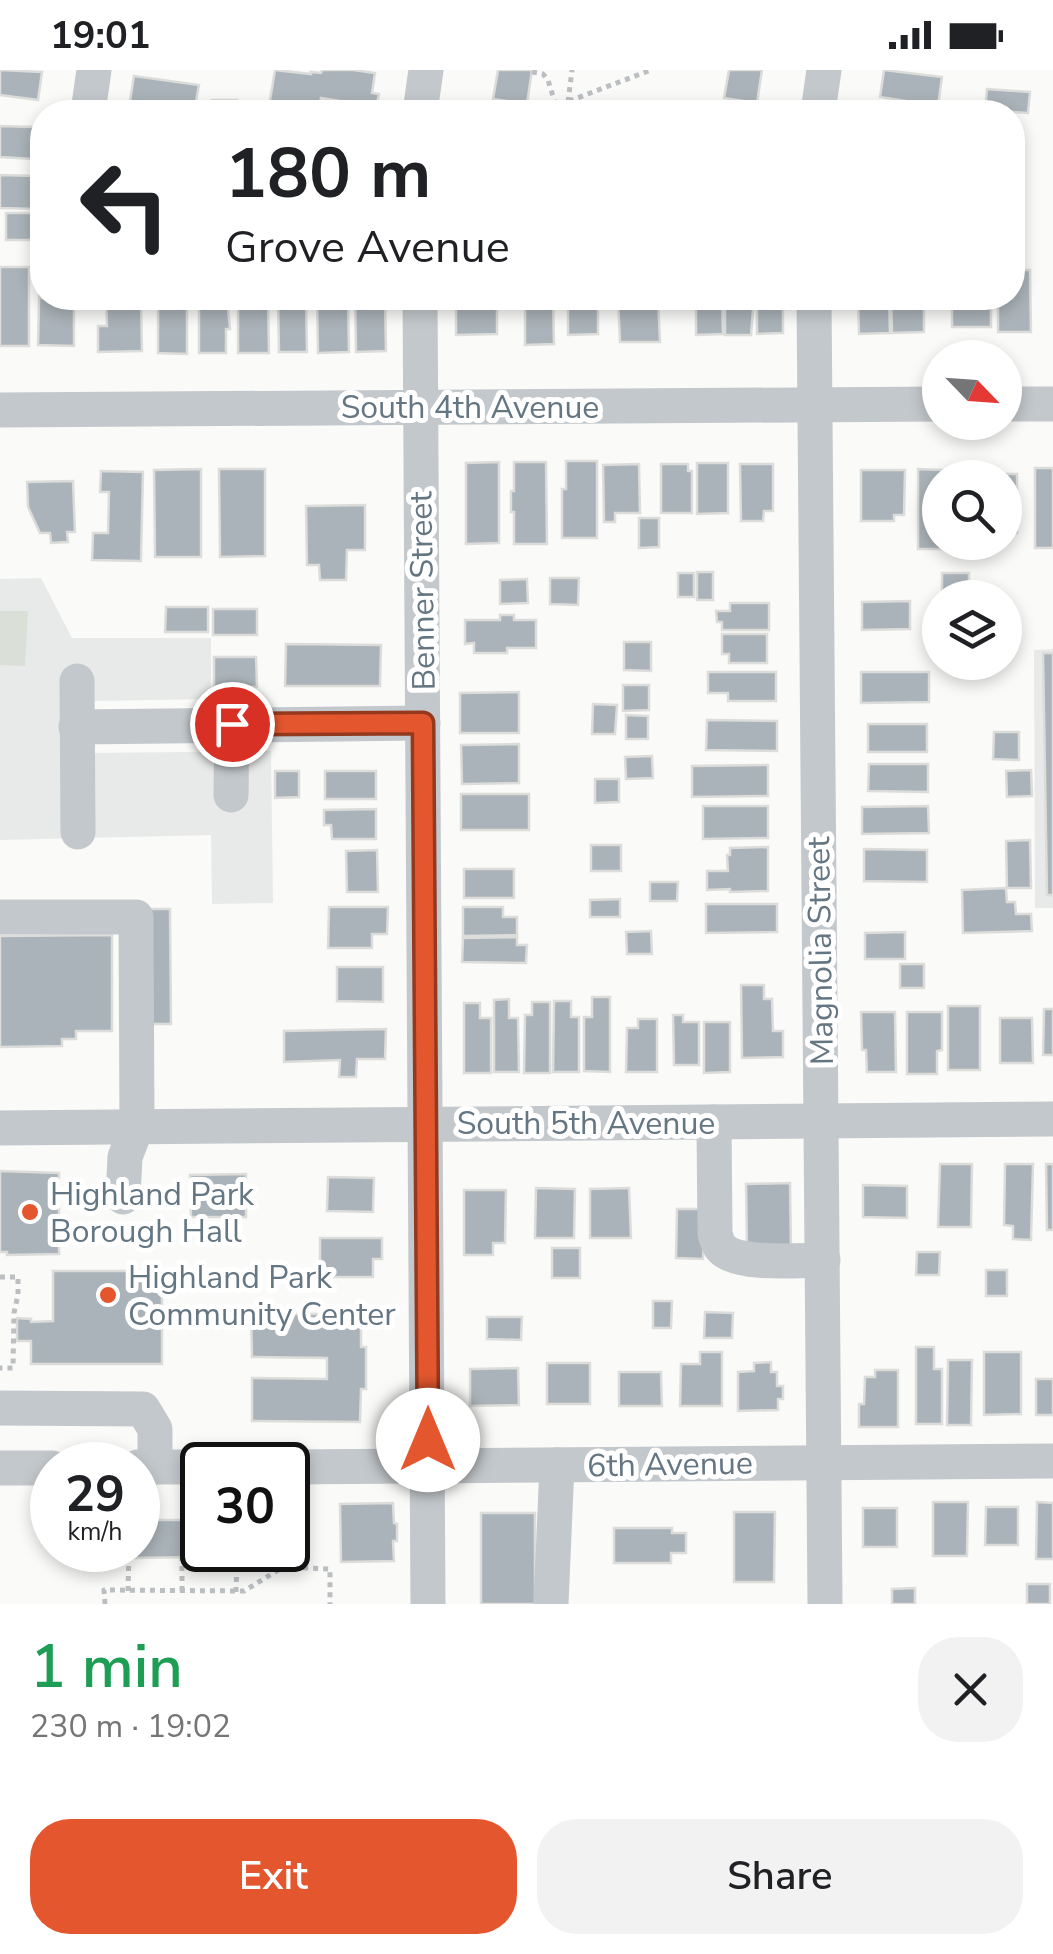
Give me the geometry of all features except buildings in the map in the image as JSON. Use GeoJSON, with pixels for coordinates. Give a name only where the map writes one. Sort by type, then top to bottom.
{"type":"FeatureCollection","features":[{"type":"Feature","properties":{"kind":"street"},"geometry":{"type":"LineString","coordinates":[[90,100],[94,70]]}},
{"type":"Feature","properties":{"kind":"street"},"geometry":{"type":"LineString","coordinates":[[422,100],[426,70]]}},
{"type":"Feature","properties":{"kind":"street"},"geometry":{"type":"LineString","coordinates":[[820,100],[824,70]]}},
{"type":"Feature","properties":{"kind":"street","name":"Benner Street"},"geometry":{"type":"LineString","coordinates":[[420,310],[428,1604]]}},
{"type":"Feature","properties":{"kind":"street","name":"Magnolia Street"},"geometry":{"type":"LineString","coordinates":[[814,310],[825,1604]]}},
{"type":"Feature","properties":{"kind":"street","name":"South 4th Avenue"},"geometry":{"type":"LineString","coordinates":[[0,410],[922,404]]}},
{"type":"Feature","properties":{"kind":"street"},"geometry":{"type":"LineString","coordinates":[[1022,404],[1053,404]]}},
{"type":"Feature","properties":{"kind":"street"},"geometry":{"type":"LineString","coordinates":[[77,681],[78,832]]}},
{"type":"Feature","properties":{"kind":"street"},"geometry":{"type":"LineString","coordinates":[[76,727],[423,723]]}},
{"type":"Feature","properties":{"kind":"street"},"geometry":{"type":"LineString","coordinates":[[231,795],[232,724]]}},
{"type":"Feature","properties":{"kind":"street"},"geometry":{"type":"LineString","coordinates":[[0,917],[136,917],[137,1126],[125,1157],[124,1197]]}},
{"type":"Feature","properties":{"kind":"street","name":"South 5th Avenue"},"geometry":{"type":"LineString","coordinates":[[0,1128],[1053,1119]]}},
{"type":"Feature","properties":{"kind":"street"},"geometry":{"type":"LineString","coordinates":[[714,1122],[714,1234],[720,1247],[741,1258],[823,1260]]}},
{"type":"Feature","properties":{"kind":"street"},"geometry":{"type":"LineString","coordinates":[[0,1408],[142,1409],[156,1429],[153,1442]]}},
{"type":"Feature","properties":{"kind":"street","name":"6th Avenue"},"geometry":{"type":"LineString","coordinates":[[310,1467],[1053,1461]]}},
{"type":"Feature","properties":{"kind":"street"},"geometry":{"type":"LineString","coordinates":[[552,1604],[557,1465]]}},
{"type":"Feature","properties":{"kind":"street"},"geometry":{"type":"LineString","coordinates":[[0,1468],[30,1468]]}},
{"type":"Feature","properties":{"kind":"path"},"geometry":{"type":"LineString","coordinates":[[568,100],[572,70]]}},
{"type":"Feature","properties":{"kind":"path"},"geometry":{"type":"LineString","coordinates":[[573,100],[651,70]]}},
{"type":"Feature","properties":{"kind":"path"},"geometry":{"type":"LineString","coordinates":[[532,72],[544,74],[554,100]]}},
{"type":"Feature","properties":{"kind":"path"},"geometry":{"type":"LineString","coordinates":[[0,1277],[18,1277],[13,1368],[0,1368]]}},
{"type":"Feature","properties":{"kind":"path"},"geometry":{"type":"LineString","coordinates":[[310,1568],[330,1568],[330,1604]]}},
{"type":"Feature","properties":{"kind":"path"},"geometry":{"type":"LineString","coordinates":[[128,1572],[128,1590]]}},
{"type":"Feature","properties":{"kind":"path"},"geometry":{"type":"LineString","coordinates":[[182,1572],[182,1591]]}},
{"type":"Feature","properties":{"kind":"path"},"geometry":{"type":"LineString","coordinates":[[236,1592],[237,1572]]}},
{"type":"Feature","properties":{"kind":"path"},"geometry":{"type":"LineString","coordinates":[[105,1604],[104,1590],[236,1592],[275,1572]]}},
{"type":"Feature","properties":{"kind":"path"},"geometry":{"type":"LineString","coordinates":[[244,1591],[244,1604]]}},
{"type":"Feature","properties":{"kind":"shaded area"},"geometry":{"type":"Polygon","coordinates":[[[41,578],[72,638],[211,638],[211,699],[90,701],[91,753],[271,751],[273,903],[212,904],[211,835],[0,840],[0,579],[41,578]]]}},
{"type":"Feature","properties":{"kind":"shaded area"},"geometry":{"type":"Polygon","coordinates":[[[0,611],[28,611],[25,666],[0,665],[0,611]]]}},
{"type":"Feature","properties":{"kind":"shaded area"},"geometry":{"type":"Polygon","coordinates":[[[1053,649],[1053,908],[1035,908],[1034,650],[1053,649]]]}},
{"type":"Feature","properties":{"kind":"place","name":"Highland Park Borough Hall"},"geometry":{"type":"Point","coordinates":[30,1212]}},
{"type":"Feature","properties":{"kind":"place","name":"Highland Park Community Center"},"geometry":{"type":"Point","coordinates":[108,1295]}},
{"type":"Feature","properties":{"kind":"route"},"geometry":{"type":"LineString","coordinates":[[232,724],[423,723],[428,1440]]}}]}
